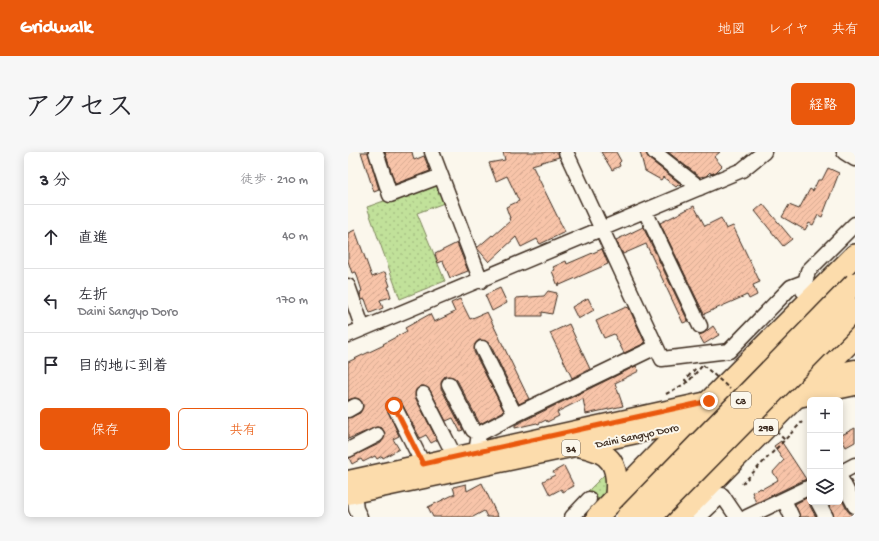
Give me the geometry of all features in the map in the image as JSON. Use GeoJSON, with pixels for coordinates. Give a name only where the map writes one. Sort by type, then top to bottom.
{"type":"FeatureCollection","features":[{"type":"Feature","properties":{"kind":"highway"},"geometry":{"type":"LineString","coordinates":[[593,508],[616,495],[855,255]]}},
{"type":"Feature","properties":{"kind":"highway"},"geometry":{"type":"LineString","coordinates":[[830,293],[855,268]]}},
{"type":"Feature","properties":{"kind":"highway","name":"C3"},"geometry":{"type":"LineString","coordinates":[[627,517],[855,283]]}},
{"type":"Feature","properties":{"kind":"highway","name":"C3"},"geometry":{"type":"LineString","coordinates":[[651,517],[855,309]]}},
{"type":"Feature","properties":{"kind":"highway","name":"298"},"geometry":{"type":"LineString","coordinates":[[681,516],[855,337]]}},
{"type":"Feature","properties":{"kind":"highway"},"geometry":{"type":"LineString","coordinates":[[580,446],[595,449],[603,453],[610,460],[615,469],[617,481],[616,495]]}},
{"type":"Feature","properties":{"kind":"highway"},"geometry":{"type":"LineString","coordinates":[[614,517],[654,476]]}},
{"type":"Feature","properties":{"kind":"highway"},"geometry":{"type":"LineString","coordinates":[[681,516],[702,479]]}},
{"type":"Feature","properties":{"kind":"main road","name":"Daini Sangyo Doro"},"geometry":{"type":"LineString","coordinates":[[350,490],[423,464],[855,369]]}},
{"type":"Feature","properties":{"kind":"main road","name":"Daini Sangyo Doro"},"geometry":{"type":"LineString","coordinates":[[350,490],[687,424],[855,386]]}},
{"type":"Feature","properties":{"kind":"street"},"geometry":{"type":"LineString","coordinates":[[376,152],[390,195],[442,176]]}},
{"type":"Feature","properties":{"kind":"street"},"geometry":{"type":"LineString","coordinates":[[432,152],[481,281]]}},
{"type":"Feature","properties":{"kind":"street"},"geometry":{"type":"LineString","coordinates":[[566,152],[659,353]]}},
{"type":"Feature","properties":{"kind":"street"},"geometry":{"type":"LineString","coordinates":[[654,152],[700,188]]}},
{"type":"Feature","properties":{"kind":"street"},"geometry":{"type":"LineString","coordinates":[[348,335],[481,281],[742,170],[764,152]]}},
{"type":"Feature","properties":{"kind":"street"},"geometry":{"type":"LineString","coordinates":[[844,152],[855,159]]}},
{"type":"Feature","properties":{"kind":"street"},"geometry":{"type":"LineString","coordinates":[[645,211],[700,326]]}},
{"type":"Feature","properties":{"kind":"street"},"geometry":{"type":"LineString","coordinates":[[800,311],[804,282],[808,271],[855,224]]}},
{"type":"Feature","properties":{"kind":"street"},"geometry":{"type":"LineString","coordinates":[[479,434],[515,415],[659,353],[729,351],[791,287],[804,282]]}},
{"type":"Feature","properties":{"kind":"street"},"geometry":{"type":"LineString","coordinates":[[348,286],[363,328]]}},
{"type":"Feature","properties":{"kind":"street"},"geometry":{"type":"LineString","coordinates":[[482,348],[515,415]]}},
{"type":"Feature","properties":{"kind":"street"},"geometry":{"type":"LineString","coordinates":[[449,384],[473,430],[479,434]]}},
{"type":"Feature","properties":{"kind":"street"},"geometry":{"type":"LineString","coordinates":[[423,394],[455,457]]}},
{"type":"Feature","properties":{"kind":"street"},"geometry":{"type":"LineString","coordinates":[[394,406],[423,464]]}},
{"type":"Feature","properties":{"kind":"street"},"geometry":{"type":"LineString","coordinates":[[476,452],[479,434]]}},
{"type":"Feature","properties":{"kind":"street"},"geometry":{"type":"LineString","coordinates":[[348,450],[377,435]]}},
{"type":"Feature","properties":{"kind":"street"},"geometry":{"type":"LineString","coordinates":[[843,471],[855,465]]}},
{"type":"Feature","properties":{"kind":"street"},"geometry":{"type":"LineString","coordinates":[[843,483],[855,506]]}},
{"type":"Feature","properties":{"kind":"street"},"geometry":{"type":"LineString","coordinates":[[748,517],[807,488]]}},
{"type":"Feature","properties":{"kind":"street"},"geometry":{"type":"LineString","coordinates":[[350,490],[360,517]]}},
{"type":"Feature","properties":{"kind":"street"},"geometry":{"type":"LineString","coordinates":[[681,516],[722,495],[737,517]]}},
{"type":"Feature","properties":{"kind":"street"},"geometry":{"type":"LineString","coordinates":[[784,500],[792,517]]}},
{"type":"Feature","properties":{"kind":"street"},"geometry":{"type":"LineString","coordinates":[[820,505],[826,517]]}},
{"type":"Feature","properties":{"kind":"street"},"geometry":{"type":"LineString","coordinates":[[572,517],[593,508]]}},
{"type":"Feature","properties":{"kind":"path"},"geometry":{"type":"LineString","coordinates":[[688,382],[685,380],[701,362]]}},
{"type":"Feature","properties":{"kind":"path"},"geometry":{"type":"LineString","coordinates":[[666,394],[688,382],[703,365]]}},
{"type":"Feature","properties":{"kind":"path"},"geometry":{"type":"LineString","coordinates":[[742,484],[802,422]]}},
{"type":"Feature","properties":{"kind":"green space"},"geometry":{"type":"Polygon","coordinates":[[[440,181],[447,202],[417,213],[445,281],[400,299],[367,207],[440,181]]]}},
{"type":"Feature","properties":{"kind":"green space"},"geometry":{"type":"Polygon","coordinates":[[[608,471],[604,493],[598,504],[593,509],[579,517],[586,493],[608,471]]]}},
{"type":"Feature","properties":{"kind":"building"},"geometry":{"type":"Polygon","coordinates":[[[361,152],[368,152],[379,190],[374,192],[361,152]]]}},
{"type":"Feature","properties":{"kind":"building"},"geometry":{"type":"Polygon","coordinates":[[[385,152],[412,152],[414,160],[424,156],[430,171],[395,184],[385,152]]]}},
{"type":"Feature","properties":{"kind":"building"},"geometry":{"type":"Polygon","coordinates":[[[503,152],[558,152],[559,157],[532,165],[565,232],[540,244],[537,239],[521,247],[516,237],[489,262],[477,248],[510,221],[506,207],[519,201],[507,176],[496,181],[489,163],[505,160],[503,152]]]}},
{"type":"Feature","properties":{"kind":"building"},"geometry":{"type":"Polygon","coordinates":[[[601,152],[616,152],[621,161],[619,163],[620,166],[612,170],[601,152]]]}},
{"type":"Feature","properties":{"kind":"building"},"geometry":{"type":"Polygon","coordinates":[[[640,152],[646,152],[649,159],[682,185],[678,185],[676,187],[663,177],[661,180],[645,171],[640,152]]]}},
{"type":"Feature","properties":{"kind":"building"},"geometry":{"type":"Polygon","coordinates":[[[668,152],[720,152],[714,157],[722,166],[716,172],[711,174],[710,172],[706,176],[700,177],[668,152]]]}},
{"type":"Feature","properties":{"kind":"building"},"geometry":{"type":"Polygon","coordinates":[[[828,168],[839,173],[822,217],[818,215],[813,225],[809,223],[805,230],[782,217],[789,205],[799,209],[810,189],[813,191],[818,180],[822,180],[828,168]]]}},
{"type":"Feature","properties":{"kind":"building"},"geometry":{"type":"Polygon","coordinates":[[[763,204],[792,239],[783,246],[755,211],[763,204]]]}},
{"type":"Feature","properties":{"kind":"building"},"geometry":{"type":"Polygon","coordinates":[[[694,206],[705,226],[721,218],[726,229],[733,226],[760,282],[753,285],[757,295],[749,299],[747,295],[704,314],[660,223],[694,206]]]}},
{"type":"Feature","properties":{"kind":"building"},"geometry":{"type":"Polygon","coordinates":[[[643,227],[688,321],[683,323],[646,244],[623,254],[616,240],[643,227]]]}},
{"type":"Feature","properties":{"kind":"building"},"geometry":{"type":"Polygon","coordinates":[[[355,230],[372,277],[385,272],[390,286],[388,287],[391,297],[380,300],[383,308],[370,313],[365,299],[362,300],[360,292],[362,291],[356,272],[352,273],[348,261],[348,233],[355,230]]]}},
{"type":"Feature","properties":{"kind":"building"},"geometry":{"type":"Polygon","coordinates":[[[457,243],[468,271],[450,278],[443,261],[438,263],[435,254],[457,243]]]}},
{"type":"Feature","properties":{"kind":"building"},"geometry":{"type":"Polygon","coordinates":[[[602,249],[608,264],[560,285],[559,283],[558,286],[552,271],[555,270],[553,267],[566,261],[567,264],[602,249]]]}},
{"type":"Feature","properties":{"kind":"building"},"geometry":{"type":"Polygon","coordinates":[[[500,288],[507,303],[492,311],[485,295],[500,288]]]}},
{"type":"Feature","properties":{"kind":"building"},"geometry":{"type":"Polygon","coordinates":[[[548,291],[557,293],[552,314],[542,312],[542,316],[516,316],[516,298],[544,296],[548,291]]]}},
{"type":"Feature","properties":{"kind":"building"},"geometry":{"type":"Polygon","coordinates":[[[588,298],[594,310],[578,319],[572,307],[588,298]]]}},
{"type":"Feature","properties":{"kind":"building"},"geometry":{"type":"Polygon","coordinates":[[[460,299],[470,319],[487,312],[529,399],[519,404],[490,344],[486,341],[479,340],[475,344],[474,352],[504,411],[480,424],[457,380],[453,377],[445,376],[442,380],[441,388],[463,430],[460,431],[453,418],[446,421],[430,390],[424,386],[420,386],[416,390],[415,397],[437,440],[431,443],[426,435],[420,438],[401,402],[395,398],[391,398],[386,406],[399,436],[393,439],[399,449],[383,458],[382,456],[377,459],[375,456],[363,462],[361,459],[352,464],[349,458],[381,443],[385,435],[382,428],[377,427],[348,439],[348,418],[360,413],[363,406],[359,399],[355,398],[348,400],[348,362],[384,345],[383,344],[407,331],[405,328],[430,314],[434,322],[455,312],[451,303],[460,299]]]}},
{"type":"Feature","properties":{"kind":"building"},"geometry":{"type":"Polygon","coordinates":[[[626,307],[629,308],[645,343],[624,353],[614,334],[604,338],[596,321],[626,307]]]}},
{"type":"Feature","properties":{"kind":"building"},"geometry":{"type":"Polygon","coordinates":[[[569,324],[590,369],[572,378],[550,333],[569,324]]]}},
{"type":"Feature","properties":{"kind":"building"},"geometry":{"type":"Polygon","coordinates":[[[713,326],[719,335],[704,344],[699,335],[713,326]]]}},
{"type":"Feature","properties":{"kind":"building"},"geometry":{"type":"Polygon","coordinates":[[[636,366],[639,371],[615,383],[623,406],[586,414],[583,399],[557,412],[559,416],[547,422],[546,420],[538,424],[515,428],[515,425],[636,366]]]}},
{"type":"Feature","properties":{"kind":"building"},"geometry":{"type":"Polygon","coordinates":[[[855,428],[855,442],[846,447],[843,442],[843,434],[855,428]]]}},
{"type":"Feature","properties":{"kind":"building"},"geometry":{"type":"Polygon","coordinates":[[[781,441],[806,479],[756,503],[752,492],[761,488],[762,489],[778,480],[773,472],[784,460],[774,446],[781,441]]]}},
{"type":"Feature","properties":{"kind":"building"},"geometry":{"type":"Polygon","coordinates":[[[564,466],[574,486],[563,492],[561,489],[550,495],[543,481],[555,475],[553,472],[564,466]]]}},
{"type":"Feature","properties":{"kind":"building"},"geometry":{"type":"Polygon","coordinates":[[[482,483],[498,517],[487,517],[484,511],[473,517],[433,517],[428,507],[455,494],[453,487],[466,484],[467,491],[482,483]]]}},
{"type":"Feature","properties":{"kind":"building"},"geometry":{"type":"Polygon","coordinates":[[[807,498],[807,505],[810,505],[816,517],[800,517],[795,504],[807,498]]]}},
{"type":"Feature","properties":{"kind":"building"},"geometry":{"type":"Polygon","coordinates":[[[843,502],[853,517],[834,517],[829,505],[843,505],[843,502]]]}},
{"type":"Feature","properties":{"kind":"route"},"geometry":{"type":"LineString","coordinates":[[394,406],[423,464],[709,401]]}}]}
